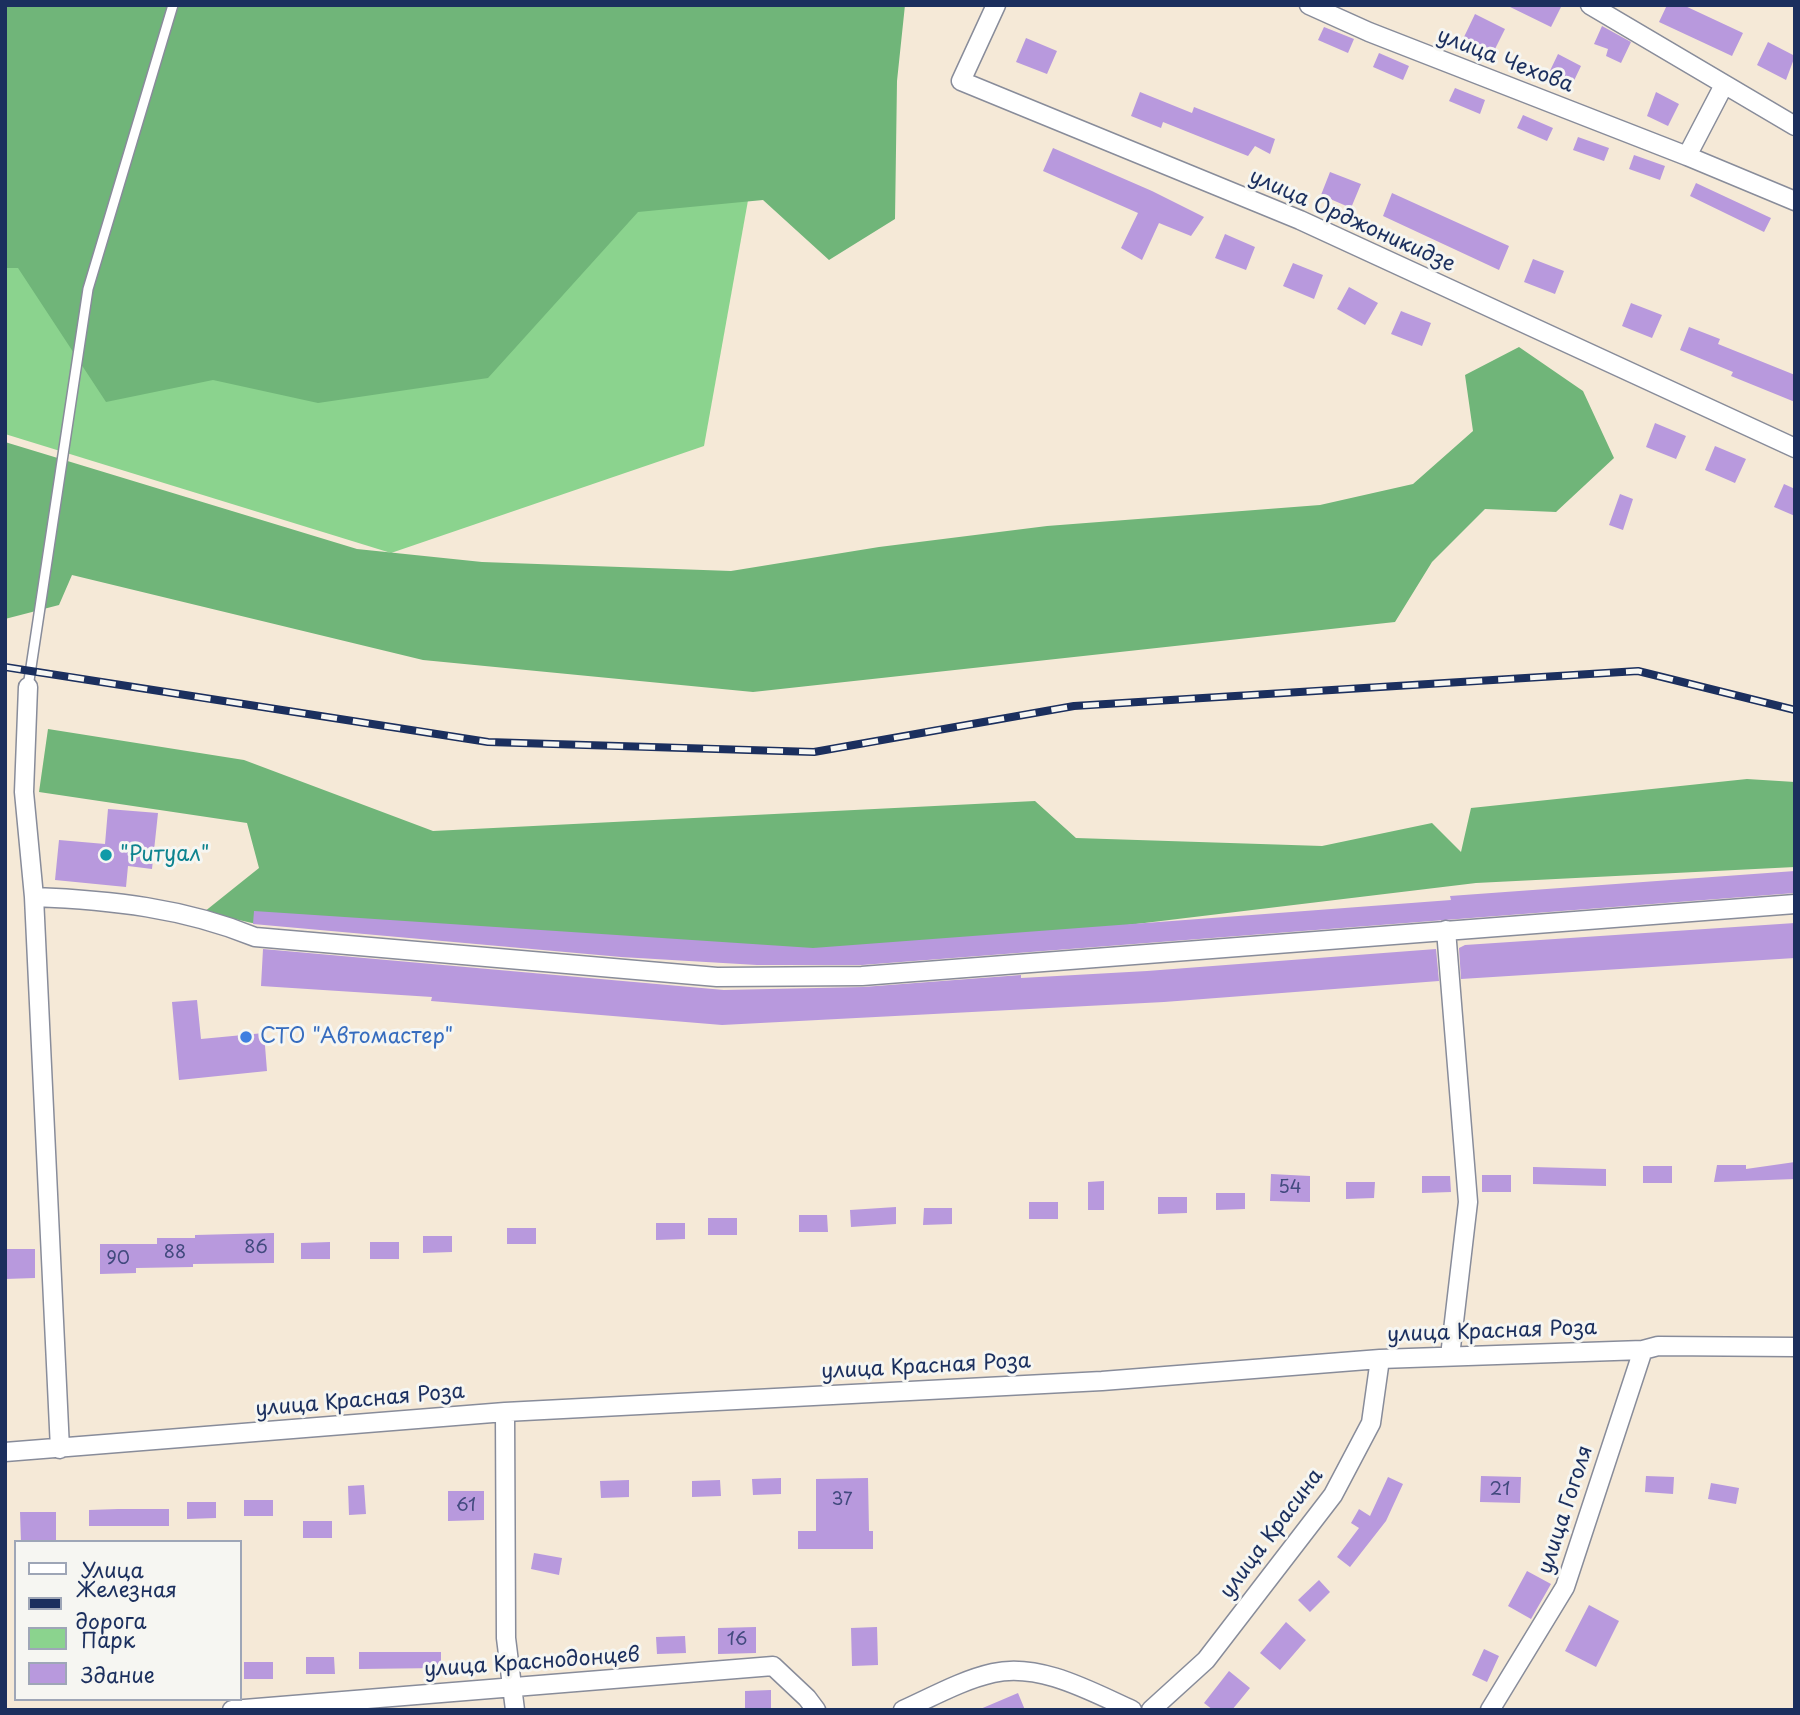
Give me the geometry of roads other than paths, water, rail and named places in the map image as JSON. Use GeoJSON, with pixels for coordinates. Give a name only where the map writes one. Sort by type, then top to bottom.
{"type":"FeatureCollection","features":[{"type":"Feature","properties":{"kind":"street","name":"улица Орджоникидзе"},"geometry":{"type":"LineString","coordinates":[[996,5],[961,81],[1300,220],[1795,448]]}},
{"type":"Feature","properties":{"kind":"street","name":"улица Чехова"},"geometry":{"type":"LineString","coordinates":[[1309,5],[1381,37],[1795,201]]}},
{"type":"Feature","properties":{"kind":"street"},"geometry":{"type":"LineString","coordinates":[[1590,5],[1795,126]]}},
{"type":"Feature","properties":{"kind":"street"},"geometry":{"type":"LineString","coordinates":[[1687,156],[1724,85]]}},
{"type":"Feature","properties":{"kind":"street"},"geometry":{"type":"LineString","coordinates":[[28,687],[24,792],[34,897],[60,1449]]}},
{"type":"Feature","properties":{"kind":"street"},"geometry":{"type":"LineString","coordinates":[[34,897],[135,904],[215,921],[255,937],[717,977],[862,976],[1795,904]]}},
{"type":"Feature","properties":{"kind":"street"},"geometry":{"type":"LineString","coordinates":[[1446,930],[1468,1202],[1450,1356]]}},
{"type":"Feature","properties":{"kind":"street","name":"улица Красная Роза"},"geometry":{"type":"LineString","coordinates":[[5,1452],[505,1412],[1102,1381],[1380,1359],[1643,1350],[1658,1346],[1795,1347]]}},
{"type":"Feature","properties":{"kind":"street","name":"улица Гоголя"},"geometry":{"type":"LineString","coordinates":[[1490,1710],[1565,1587],[1643,1350]]}},
{"type":"Feature","properties":{"kind":"street","name":"улица Красина"},"geometry":{"type":"LineString","coordinates":[[1151,1710],[1206,1660],[1333,1495],[1371,1423],[1380,1359]]}},
{"type":"Feature","properties":{"kind":"street"},"geometry":{"type":"LineString","coordinates":[[505,1412],[506,1637],[515,1710]]}},
{"type":"Feature","properties":{"kind":"street","name":"улица Краснодонцев"},"geometry":{"type":"LineString","coordinates":[[232,1710],[773,1666],[816,1710]]}},
{"type":"Feature","properties":{"kind":"street"},"geometry":{"type":"LineString","coordinates":[[903,1710],[995,1672],[1027,1671],[1083,1688],[1132,1710]]}},
{"type":"Feature","properties":{"kind":"lane"},"geometry":{"type":"LineString","coordinates":[[28,687],[88,289],[173,5]]}},
{"type":"Feature","properties":{"kind":"railway"},"geometry":{"type":"LineString","coordinates":[[5,667],[488,742],[814,752],[1074,706],[1638,671],[1795,710]]}},
{"type":"Feature","properties":{"kind":"place","name":"\"Ритуал\""},"geometry":{"type":"Point","coordinates":[106,855]}},
{"type":"Feature","properties":{"kind":"place","name":"СТО \"Автомастер\""},"geometry":{"type":"Point","coordinates":[246,1037]}}]}
